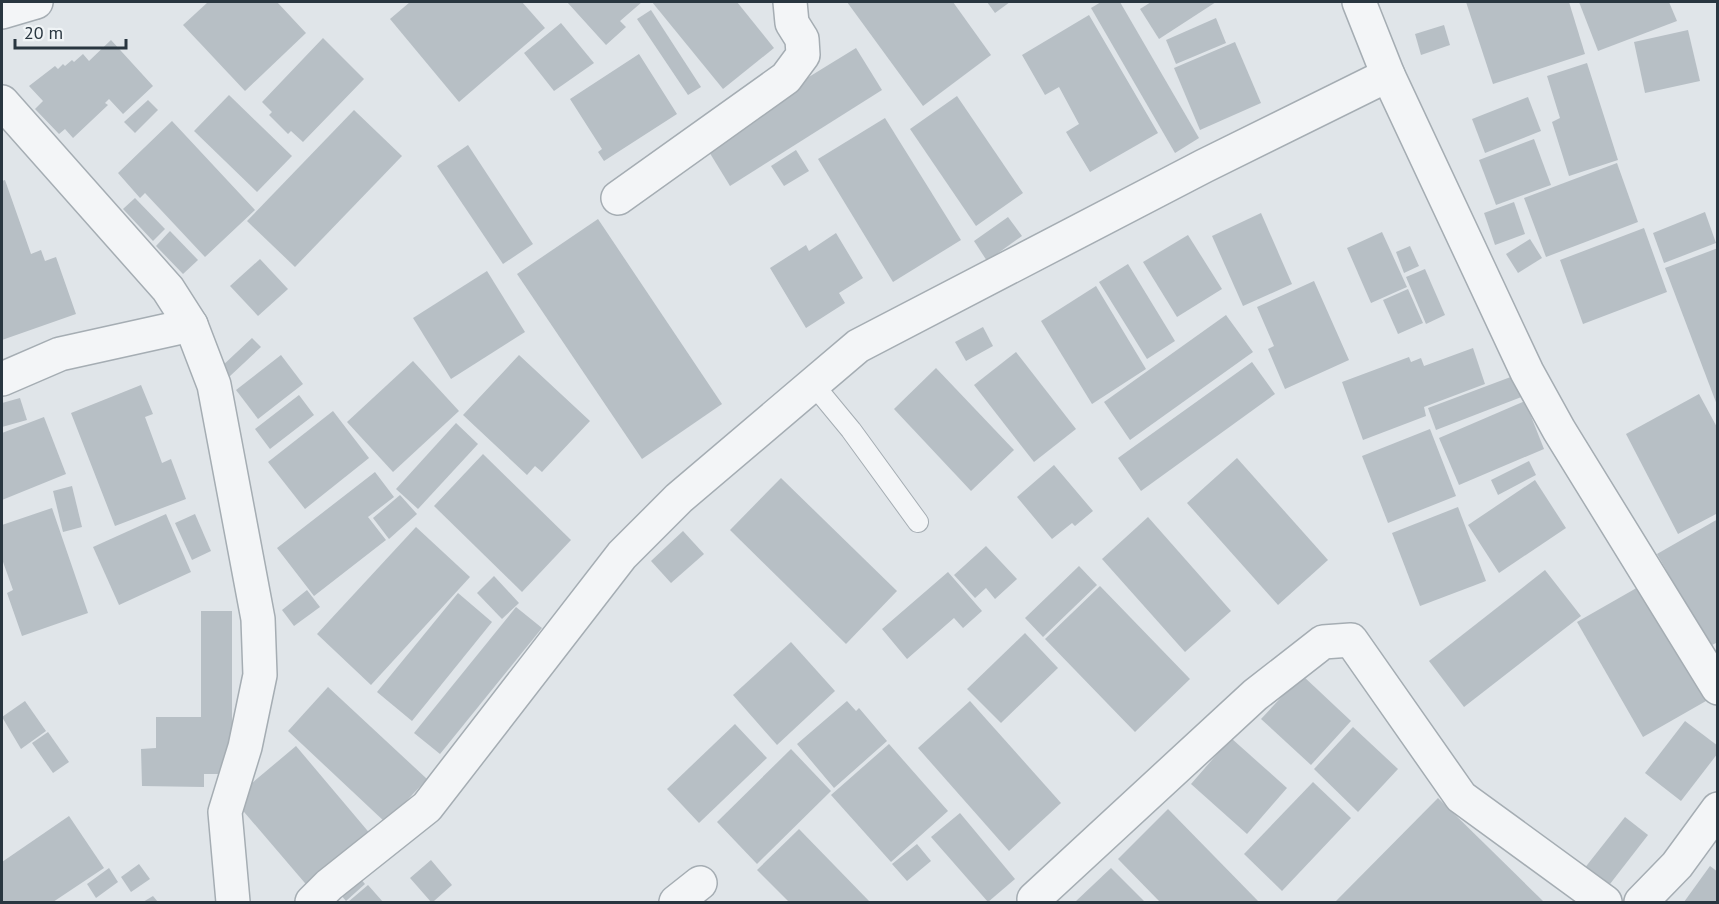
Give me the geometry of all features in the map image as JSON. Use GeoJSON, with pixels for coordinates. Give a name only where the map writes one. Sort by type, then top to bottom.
{"type":"FeatureCollection","features":[{"type":"Feature","properties":{"kind":"street"},"geometry":{"type":"LineString","coordinates":[[2,12],[36,2]]}},
{"type":"Feature","properties":{"kind":"street"},"geometry":{"type":"LineString","coordinates":[[618,198],[786,78],[804,55],[802,39],[792,23],[790,2]]}},
{"type":"Feature","properties":{"kind":"street"},"geometry":{"type":"LineString","coordinates":[[1359,2],[1388,75],[1533,382],[1559,430],[1718,688]]}},
{"type":"Feature","properties":{"kind":"street"},"geometry":{"type":"LineString","coordinates":[[312,903],[328,885],[427,807],[622,555],[679,498],[858,346],[957,297],[1204,166],[1388,75]]}},
{"type":"Feature","properties":{"kind":"street"},"geometry":{"type":"LineString","coordinates":[[2,102],[168,289],[191,325],[214,385],[258,619],[260,675],[244,747],[225,812],[233,903]]}},
{"type":"Feature","properties":{"kind":"street"},"geometry":{"type":"LineString","coordinates":[[2,379],[60,354],[191,325]]}},
{"type":"Feature","properties":{"kind":"street"},"geometry":{"type":"LineString","coordinates":[[1034,899],[1255,695],[1323,642],[1351,640],[1440,771],[1461,797],[1605,903]]}},
{"type":"Feature","properties":{"kind":"street"},"geometry":{"type":"LineString","coordinates":[[1641,903],[1677,865],[1718,809]]}},
{"type":"Feature","properties":{"kind":"lane"},"geometry":{"type":"LineString","coordinates":[[813,384],[851,430],[918,522]]}},
{"type":"Feature","properties":{"kind":"building"},"geometry":{"type":"Polygon","coordinates":[[[208,2],[277,2],[306,33],[245,91],[183,25],[208,2]]]}},
{"type":"Feature","properties":{"kind":"building"},"geometry":{"type":"Polygon","coordinates":[[[410,2],[522,2],[545,28],[459,102],[390,19],[410,2]]]}},
{"type":"Feature","properties":{"kind":"building"},"geometry":{"type":"Polygon","coordinates":[[[567,2],[642,2],[620,21],[626,27],[606,45],[567,2]]]}},
{"type":"Feature","properties":{"kind":"building"},"geometry":{"type":"Polygon","coordinates":[[[652,2],[737,2],[774,48],[723,89],[652,2]]]}},
{"type":"Feature","properties":{"kind":"building"},"geometry":{"type":"Polygon","coordinates":[[[847,2],[953,2],[991,55],[923,106],[847,2]]]}},
{"type":"Feature","properties":{"kind":"building"},"geometry":{"type":"Polygon","coordinates":[[[987,2],[1010,2],[995,13],[987,2]]]}},
{"type":"Feature","properties":{"kind":"building"},"geometry":{"type":"Polygon","coordinates":[[[1101,2],[1120,2],[1199,138],[1175,153],[1091,8],[1101,2]]]}},
{"type":"Feature","properties":{"kind":"building"},"geometry":{"type":"Polygon","coordinates":[[[1151,2],[1216,2],[1159,39],[1140,9],[1151,2]]]}},
{"type":"Feature","properties":{"kind":"building"},"geometry":{"type":"Polygon","coordinates":[[[1466,2],[1569,2],[1585,54],[1493,84],[1466,2]]]}},
{"type":"Feature","properties":{"kind":"building"},"geometry":{"type":"Polygon","coordinates":[[[1579,2],[1669,2],[1677,21],[1598,51],[1579,2]]]}},
{"type":"Feature","properties":{"kind":"building"},"geometry":{"type":"Polygon","coordinates":[[[651,10],[701,87],[688,95],[637,19],[651,10]]]}},
{"type":"Feature","properties":{"kind":"building"},"geometry":{"type":"Polygon","coordinates":[[[1089,15],[1158,133],[1090,172],[1066,132],[1079,124],[1059,87],[1045,95],[1022,55],[1089,15]]]}},
{"type":"Feature","properties":{"kind":"building"},"geometry":{"type":"Polygon","coordinates":[[[1216,18],[1226,43],[1176,64],[1166,40],[1216,18]]]}},
{"type":"Feature","properties":{"kind":"building"},"geometry":{"type":"Polygon","coordinates":[[[561,23],[594,63],[554,91],[524,53],[561,23]]]}},
{"type":"Feature","properties":{"kind":"building"},"geometry":{"type":"Polygon","coordinates":[[[1444,25],[1450,45],[1421,55],[1415,34],[1444,25]]]}},
{"type":"Feature","properties":{"kind":"building"},"geometry":{"type":"Polygon","coordinates":[[[1688,30],[1700,81],[1645,93],[1634,42],[1688,30]]]}},
{"type":"Feature","properties":{"kind":"building"},"geometry":{"type":"Polygon","coordinates":[[[323,38],[364,79],[303,142],[291,131],[288,134],[269,115],[272,112],[262,102],[323,38]]]}},
{"type":"Feature","properties":{"kind":"building"},"geometry":{"type":"Polygon","coordinates":[[[111,40],[153,86],[123,114],[109,99],[105,103],[108,105],[73,138],[65,129],[59,134],[35,109],[43,101],[29,86],[55,66],[58,69],[63,64],[65,66],[83,54],[89,61],[111,40]]]}},
{"type":"Feature","properties":{"kind":"building"},"geometry":{"type":"Polygon","coordinates":[[[1235,42],[1261,103],[1200,130],[1174,68],[1235,42]]]}},
{"type":"Feature","properties":{"kind":"building"},"geometry":{"type":"Polygon","coordinates":[[[856,48],[882,90],[730,186],[703,142],[856,48]]]}},
{"type":"Feature","properties":{"kind":"building"},"geometry":{"type":"Polygon","coordinates":[[[639,54],[677,114],[604,161],[598,152],[602,149],[570,99],[639,54]]]}},
{"type":"Feature","properties":{"kind":"building"},"geometry":{"type":"Polygon","coordinates":[[[1587,63],[1618,160],[1569,176],[1552,122],[1560,118],[1547,76],[1587,63]]]}},
{"type":"Feature","properties":{"kind":"building"},"geometry":{"type":"Polygon","coordinates":[[[229,95],[292,156],[257,192],[194,131],[229,95]]]}},
{"type":"Feature","properties":{"kind":"building"},"geometry":{"type":"Polygon","coordinates":[[[957,96],[1023,193],[976,226],[910,129],[957,96]]]}},
{"type":"Feature","properties":{"kind":"building"},"geometry":{"type":"Polygon","coordinates":[[[1528,97],[1541,131],[1485,153],[1472,119],[1528,97]]]}},
{"type":"Feature","properties":{"kind":"building"},"geometry":{"type":"Polygon","coordinates":[[[148,100],[158,110],[135,133],[124,122],[148,100]]]}},
{"type":"Feature","properties":{"kind":"building"},"geometry":{"type":"Polygon","coordinates":[[[354,110],[402,156],[295,267],[247,221],[354,110]]]}},
{"type":"Feature","properties":{"kind":"building"},"geometry":{"type":"Polygon","coordinates":[[[885,118],[961,240],[893,282],[818,159],[885,118]]]}},
{"type":"Feature","properties":{"kind":"building"},"geometry":{"type":"Polygon","coordinates":[[[172,121],[255,210],[205,257],[145,193],[140,198],[118,173],[172,121]]]}},
{"type":"Feature","properties":{"kind":"building"},"geometry":{"type":"Polygon","coordinates":[[[1534,139],[1551,185],[1496,205],[1479,160],[1534,139]]]}},
{"type":"Feature","properties":{"kind":"building"},"geometry":{"type":"Polygon","coordinates":[[[468,145],[533,244],[503,264],[437,166],[468,145]]]}},
{"type":"Feature","properties":{"kind":"building"},"geometry":{"type":"Polygon","coordinates":[[[796,150],[809,171],[784,186],[771,166],[796,150]]]}},
{"type":"Feature","properties":{"kind":"building"},"geometry":{"type":"Polygon","coordinates":[[[1617,163],[1638,222],[1546,257],[1524,198],[1617,163]]]}},
{"type":"Feature","properties":{"kind":"building"},"geometry":{"type":"Polygon","coordinates":[[[5,180],[31,254],[41,250],[45,261],[56,257],[76,314],[2,340],[2,181],[5,180]]]}},
{"type":"Feature","properties":{"kind":"building"},"geometry":{"type":"Polygon","coordinates":[[[135,198],[165,229],[153,241],[123,209],[135,198]]]}},
{"type":"Feature","properties":{"kind":"building"},"geometry":{"type":"Polygon","coordinates":[[[1514,202],[1525,234],[1495,245],[1484,213],[1514,202]]]}},
{"type":"Feature","properties":{"kind":"building"},"geometry":{"type":"Polygon","coordinates":[[[1705,212],[1716,243],[1664,263],[1653,233],[1705,212]]]}},
{"type":"Feature","properties":{"kind":"building"},"geometry":{"type":"Polygon","coordinates":[[[1261,213],[1292,284],[1243,306],[1212,236],[1261,213]]]}},
{"type":"Feature","properties":{"kind":"building"},"geometry":{"type":"Polygon","coordinates":[[[1008,217],[1022,236],[987,261],[974,241],[1008,217]]]}},
{"type":"Feature","properties":{"kind":"building"},"geometry":{"type":"Polygon","coordinates":[[[598,219],[722,404],[642,459],[517,274],[598,219]]]}},
{"type":"Feature","properties":{"kind":"building"},"geometry":{"type":"Polygon","coordinates":[[[1644,228],[1667,292],[1583,324],[1560,260],[1644,228]]]}},
{"type":"Feature","properties":{"kind":"building"},"geometry":{"type":"Polygon","coordinates":[[[170,231],[198,260],[183,274],[156,246],[170,231]]]}},
{"type":"Feature","properties":{"kind":"building"},"geometry":{"type":"Polygon","coordinates":[[[1382,232],[1407,287],[1371,303],[1347,248],[1382,232]]]}},
{"type":"Feature","properties":{"kind":"building"},"geometry":{"type":"Polygon","coordinates":[[[836,233],[863,278],[839,293],[845,303],[806,328],[770,268],[806,245],[809,251],[836,233]]]}},
{"type":"Feature","properties":{"kind":"building"},"geometry":{"type":"Polygon","coordinates":[[[1188,235],[1222,289],[1177,317],[1143,262],[1188,235]]]}},
{"type":"Feature","properties":{"kind":"building"},"geometry":{"type":"Polygon","coordinates":[[[1530,239],[1542,258],[1518,273],[1506,254],[1530,239]]]}},
{"type":"Feature","properties":{"kind":"building"},"geometry":{"type":"Polygon","coordinates":[[[1410,246],[1419,266],[1404,273],[1396,252],[1410,246]]]}},
{"type":"Feature","properties":{"kind":"building"},"geometry":{"type":"Polygon","coordinates":[[[1718,248],[1718,405],[1717,405],[1665,268],[1718,248]]]}},
{"type":"Feature","properties":{"kind":"building"},"geometry":{"type":"Polygon","coordinates":[[[260,259],[288,289],[258,316],[230,286],[260,259]]]}},
{"type":"Feature","properties":{"kind":"building"},"geometry":{"type":"Polygon","coordinates":[[[1128,264],[1175,341],[1147,359],[1099,282],[1128,264]]]}},
{"type":"Feature","properties":{"kind":"building"},"geometry":{"type":"Polygon","coordinates":[[[1425,269],[1445,315],[1426,324],[1406,277],[1425,269]]]}},
{"type":"Feature","properties":{"kind":"building"},"geometry":{"type":"Polygon","coordinates":[[[487,271],[525,332],[451,379],[413,318],[487,271]]]}},
{"type":"Feature","properties":{"kind":"building"},"geometry":{"type":"Polygon","coordinates":[[[1314,281],[1349,360],[1285,389],[1268,349],[1274,346],[1257,307],[1314,281]]]}},
{"type":"Feature","properties":{"kind":"building"},"geometry":{"type":"Polygon","coordinates":[[[1096,286],[1146,369],[1092,404],[1041,321],[1096,286]]]}},
{"type":"Feature","properties":{"kind":"building"},"geometry":{"type":"Polygon","coordinates":[[[1408,289],[1423,323],[1398,334],[1383,300],[1408,289]]]}},
{"type":"Feature","properties":{"kind":"building"},"geometry":{"type":"Polygon","coordinates":[[[1226,315],[1253,352],[1130,440],[1104,402],[1226,315]]]}},
{"type":"Feature","properties":{"kind":"building"},"geometry":{"type":"Polygon","coordinates":[[[983,327],[993,346],[966,361],[955,342],[983,327]]]}},
{"type":"Feature","properties":{"kind":"building"},"geometry":{"type":"Polygon","coordinates":[[[252,338],[261,347],[229,377],[221,367],[252,338]]]}},
{"type":"Feature","properties":{"kind":"building"},"geometry":{"type":"Polygon","coordinates":[[[1473,348],[1485,384],[1424,407],[1426,416],[1363,440],[1342,382],[1409,357],[1411,362],[1421,358],[1424,366],[1473,348]]]}},
{"type":"Feature","properties":{"kind":"building"},"geometry":{"type":"Polygon","coordinates":[[[1016,352],[1076,429],[1034,462],[974,385],[1016,352]]]}},
{"type":"Feature","properties":{"kind":"building"},"geometry":{"type":"Polygon","coordinates":[[[281,355],[303,384],[258,419],[236,390],[281,355]]]}},
{"type":"Feature","properties":{"kind":"building"},"geometry":{"type":"Polygon","coordinates":[[[519,355],[590,421],[542,472],[535,466],[527,475],[463,415],[519,355]]]}},
{"type":"Feature","properties":{"kind":"building"},"geometry":{"type":"Polygon","coordinates":[[[413,361],[459,411],[393,472],[347,422],[413,361]]]}},
{"type":"Feature","properties":{"kind":"building"},"geometry":{"type":"Polygon","coordinates":[[[1252,362],[1275,394],[1141,491],[1118,458],[1252,362]]]}},
{"type":"Feature","properties":{"kind":"building"},"geometry":{"type":"Polygon","coordinates":[[[936,368],[1014,450],[971,491],[894,409],[936,368]]]}},
{"type":"Feature","properties":{"kind":"building"},"geometry":{"type":"Polygon","coordinates":[[[1516,375],[1524,396],[1436,430],[1428,408],[1516,375]]]}},
{"type":"Feature","properties":{"kind":"building"},"geometry":{"type":"Polygon","coordinates":[[[141,385],[153,414],[145,417],[162,463],[171,459],[186,499],[115,526],[71,413],[141,385]]]}},
{"type":"Feature","properties":{"kind":"building"},"geometry":{"type":"Polygon","coordinates":[[[1699,394],[1718,429],[1718,513],[1678,534],[1626,434],[1699,394]]]}},
{"type":"Feature","properties":{"kind":"building"},"geometry":{"type":"Polygon","coordinates":[[[299,395],[314,415],[270,449],[255,429],[299,395]]]}},
{"type":"Feature","properties":{"kind":"building"},"geometry":{"type":"Polygon","coordinates":[[[20,398],[27,420],[2,427],[2,403],[20,398]]]}},
{"type":"Feature","properties":{"kind":"building"},"geometry":{"type":"Polygon","coordinates":[[[1525,401],[1544,449],[1459,485],[1439,438],[1525,401]]]}},
{"type":"Feature","properties":{"kind":"building"},"geometry":{"type":"Polygon","coordinates":[[[333,411],[369,458],[305,509],[268,462],[333,411]]]}},
{"type":"Feature","properties":{"kind":"building"},"geometry":{"type":"Polygon","coordinates":[[[44,417],[66,474],[2,500],[2,433],[44,417]]]}},
{"type":"Feature","properties":{"kind":"building"},"geometry":{"type":"Polygon","coordinates":[[[456,423],[478,444],[418,509],[396,489],[456,423]]]}},
{"type":"Feature","properties":{"kind":"building"},"geometry":{"type":"Polygon","coordinates":[[[1430,429],[1456,496],[1388,523],[1362,456],[1430,429]]]}},
{"type":"Feature","properties":{"kind":"building"},"geometry":{"type":"Polygon","coordinates":[[[483,454],[571,540],[522,592],[434,506],[483,454]]]}},
{"type":"Feature","properties":{"kind":"building"},"geometry":{"type":"Polygon","coordinates":[[[1237,458],[1328,560],[1278,605],[1187,503],[1237,458]]]}},
{"type":"Feature","properties":{"kind":"building"},"geometry":{"type":"Polygon","coordinates":[[[1529,461],[1536,475],[1498,495],[1491,480],[1529,461]]]}},
{"type":"Feature","properties":{"kind":"building"},"geometry":{"type":"Polygon","coordinates":[[[1054,465],[1093,511],[1075,526],[1072,523],[1052,539],[1017,497],[1054,465]]]}},
{"type":"Feature","properties":{"kind":"building"},"geometry":{"type":"Polygon","coordinates":[[[375,472],[394,497],[368,517],[386,540],[314,596],[277,548],[375,472]]]}},
{"type":"Feature","properties":{"kind":"building"},"geometry":{"type":"Polygon","coordinates":[[[781,478],[897,591],[846,644],[730,530],[781,478]]]}},
{"type":"Feature","properties":{"kind":"building"},"geometry":{"type":"Polygon","coordinates":[[[1535,480],[1566,528],[1499,573],[1468,525],[1535,480]]]}},
{"type":"Feature","properties":{"kind":"building"},"geometry":{"type":"Polygon","coordinates":[[[72,486],[82,527],[63,532],[53,491],[72,486]]]}},
{"type":"Feature","properties":{"kind":"building"},"geometry":{"type":"Polygon","coordinates":[[[400,495],[417,514],[389,539],[373,518],[400,495]]]}},
{"type":"Feature","properties":{"kind":"building"},"geometry":{"type":"Polygon","coordinates":[[[1458,507],[1486,581],[1420,606],[1392,533],[1458,507]]]}},
{"type":"Feature","properties":{"kind":"building"},"geometry":{"type":"Polygon","coordinates":[[[52,508],[88,613],[22,636],[7,593],[13,590],[2,559],[2,525],[52,508]]]}},
{"type":"Feature","properties":{"kind":"building"},"geometry":{"type":"Polygon","coordinates":[[[166,514],[191,572],[119,605],[93,547],[166,514]]]}},
{"type":"Feature","properties":{"kind":"building"},"geometry":{"type":"Polygon","coordinates":[[[195,514],[211,551],[192,560],[175,523],[195,514]]]}},
{"type":"Feature","properties":{"kind":"building"},"geometry":{"type":"Polygon","coordinates":[[[1148,517],[1231,611],[1185,652],[1102,559],[1148,517]]]}},
{"type":"Feature","properties":{"kind":"building"},"geometry":{"type":"Polygon","coordinates":[[[1718,519],[1718,642],[1710,646],[1657,554],[1718,519]]]}},
{"type":"Feature","properties":{"kind":"building"},"geometry":{"type":"Polygon","coordinates":[[[416,527],[470,577],[371,685],[317,634],[416,527]]]}},
{"type":"Feature","properties":{"kind":"building"},"geometry":{"type":"Polygon","coordinates":[[[683,531],[704,554],[671,583],[651,561],[683,531]]]}},
{"type":"Feature","properties":{"kind":"building"},"geometry":{"type":"Polygon","coordinates":[[[986,546],[1017,579],[995,599],[986,588],[975,598],[954,575],[986,546]]]}},
{"type":"Feature","properties":{"kind":"building"},"geometry":{"type":"Polygon","coordinates":[[[1079,566],[1097,585],[1043,637],[1025,618],[1079,566]]]}},
{"type":"Feature","properties":{"kind":"building"},"geometry":{"type":"Polygon","coordinates":[[[1545,570],[1581,616],[1464,707],[1429,661],[1545,570]]]}},
{"type":"Feature","properties":{"kind":"building"},"geometry":{"type":"Polygon","coordinates":[[[948,572],[982,611],[963,628],[954,618],[907,659],[882,629],[948,572]]]}},
{"type":"Feature","properties":{"kind":"building"},"geometry":{"type":"Polygon","coordinates":[[[494,576],[519,603],[502,619],[477,593],[494,576]]]}},
{"type":"Feature","properties":{"kind":"building"},"geometry":{"type":"Polygon","coordinates":[[[1647,582],[1713,697],[1643,737],[1577,622],[1647,582]]]}},
{"type":"Feature","properties":{"kind":"building"},"geometry":{"type":"Polygon","coordinates":[[[1100,586],[1190,679],[1135,732],[1045,639],[1100,586]]]}},
{"type":"Feature","properties":{"kind":"building"},"geometry":{"type":"Polygon","coordinates":[[[307,590],[320,607],[294,626],[282,610],[307,590]]]}},
{"type":"Feature","properties":{"kind":"building"},"geometry":{"type":"Polygon","coordinates":[[[458,593],[492,622],[412,721],[377,692],[458,593]]]}},
{"type":"Feature","properties":{"kind":"building"},"geometry":{"type":"Polygon","coordinates":[[[516,607],[542,628],[440,754],[414,733],[516,607]]]}},
{"type":"Feature","properties":{"kind":"building"},"geometry":{"type":"Polygon","coordinates":[[[201,611],[232,611],[232,774],[204,774],[204,787],[142,786],[141,749],[156,748],[156,717],[201,717],[201,611]]]}},
{"type":"Feature","properties":{"kind":"building"},"geometry":{"type":"Polygon","coordinates":[[[1025,633],[1058,668],[1001,723],[967,689],[1025,633]]]}},
{"type":"Feature","properties":{"kind":"building"},"geometry":{"type":"Polygon","coordinates":[[[791,642],[835,691],[777,745],[733,695],[791,642]]]}},
{"type":"Feature","properties":{"kind":"building"},"geometry":{"type":"Polygon","coordinates":[[[1302,675],[1351,721],[1311,765],[1261,719],[1302,675]]]}},
{"type":"Feature","properties":{"kind":"building"},"geometry":{"type":"Polygon","coordinates":[[[328,687],[427,779],[386,823],[288,731],[328,687]]]}},
{"type":"Feature","properties":{"kind":"building"},"geometry":{"type":"Polygon","coordinates":[[[25,701],[46,731],[21,749],[2,717],[25,701]]]}},
{"type":"Feature","properties":{"kind":"building"},"geometry":{"type":"Polygon","coordinates":[[[847,701],[856,711],[859,708],[887,741],[834,788],[797,744],[847,701]]]}},
{"type":"Feature","properties":{"kind":"building"},"geometry":{"type":"Polygon","coordinates":[[[970,701],[1061,803],[1009,851],[918,748],[970,701]]]}},
{"type":"Feature","properties":{"kind":"building"},"geometry":{"type":"Polygon","coordinates":[[[1685,721],[1718,746],[1718,753],[1681,801],[1645,773],[1685,721]]]}},
{"type":"Feature","properties":{"kind":"building"},"geometry":{"type":"Polygon","coordinates":[[[735,724],[767,758],[699,823],[667,789],[735,724]]]}},
{"type":"Feature","properties":{"kind":"building"},"geometry":{"type":"Polygon","coordinates":[[[1353,727],[1398,769],[1358,812],[1314,769],[1353,727]]]}},
{"type":"Feature","properties":{"kind":"building"},"geometry":{"type":"Polygon","coordinates":[[[48,732],[69,762],[53,773],[32,743],[48,732]]]}},
{"type":"Feature","properties":{"kind":"building"},"geometry":{"type":"Polygon","coordinates":[[[1231,738],[1287,788],[1247,834],[1191,784],[1231,738]]]}},
{"type":"Feature","properties":{"kind":"building"},"geometry":{"type":"Polygon","coordinates":[[[889,744],[948,811],[891,862],[831,795],[889,744]]]}},
{"type":"Feature","properties":{"kind":"building"},"geometry":{"type":"Polygon","coordinates":[[[296,746],[372,836],[310,889],[233,799],[296,746]]]}},
{"type":"Feature","properties":{"kind":"building"},"geometry":{"type":"Polygon","coordinates":[[[791,749],[831,791],[757,864],[717,822],[791,749]]]}},
{"type":"Feature","properties":{"kind":"building"},"geometry":{"type":"Polygon","coordinates":[[[1313,782],[1351,818],[1282,891],[1244,854],[1313,782]]]}},
{"type":"Feature","properties":{"kind":"building"},"geometry":{"type":"Polygon","coordinates":[[[1438,798],[1544,902],[1335,902],[1438,798]]]}},
{"type":"Feature","properties":{"kind":"building"},"geometry":{"type":"Polygon","coordinates":[[[1168,809],[1259,902],[1160,902],[1118,859],[1168,809]]]}},
{"type":"Feature","properties":{"kind":"building"},"geometry":{"type":"Polygon","coordinates":[[[960,813],[1015,879],[988,902],[931,837],[960,813]]]}},
{"type":"Feature","properties":{"kind":"building"},"geometry":{"type":"Polygon","coordinates":[[[69,816],[104,868],[53,902],[2,902],[2,862],[69,816]]]}},
{"type":"Feature","properties":{"kind":"building"},"geometry":{"type":"Polygon","coordinates":[[[1625,817],[1648,835],[1603,893],[1580,874],[1625,817]]]}},
{"type":"Feature","properties":{"kind":"building"},"geometry":{"type":"Polygon","coordinates":[[[799,829],[870,902],[789,902],[757,870],[799,829]]]}},
{"type":"Feature","properties":{"kind":"building"},"geometry":{"type":"Polygon","coordinates":[[[917,844],[931,861],[907,881],[892,864],[917,844]]]}},
{"type":"Feature","properties":{"kind":"building"},"geometry":{"type":"Polygon","coordinates":[[[431,860],[452,885],[434,901],[436,902],[431,902],[410,878],[431,860]]]}},
{"type":"Feature","properties":{"kind":"building"},"geometry":{"type":"Polygon","coordinates":[[[139,864],[150,879],[131,892],[121,877],[139,864]]]}},
{"type":"Feature","properties":{"kind":"building"},"geometry":{"type":"Polygon","coordinates":[[[1710,866],[1718,872],[1718,902],[1684,902],[1710,866]]]}},
{"type":"Feature","properties":{"kind":"building"},"geometry":{"type":"Polygon","coordinates":[[[109,868],[118,882],[96,898],[87,884],[109,868]]]}},
{"type":"Feature","properties":{"kind":"building"},"geometry":{"type":"Polygon","coordinates":[[[1111,868],[1145,902],[1075,902],[1111,868]]]}},
{"type":"Feature","properties":{"kind":"building"},"geometry":{"type":"Polygon","coordinates":[[[354,871],[365,884],[346,901],[335,888],[354,871]]]}},
{"type":"Feature","properties":{"kind":"building"},"geometry":{"type":"Polygon","coordinates":[[[368,885],[383,902],[348,902],[368,885]]]}},
{"type":"Feature","properties":{"kind":"building"},"geometry":{"type":"Polygon","coordinates":[[[153,896],[158,902],[143,902],[153,896]]]}}]}
